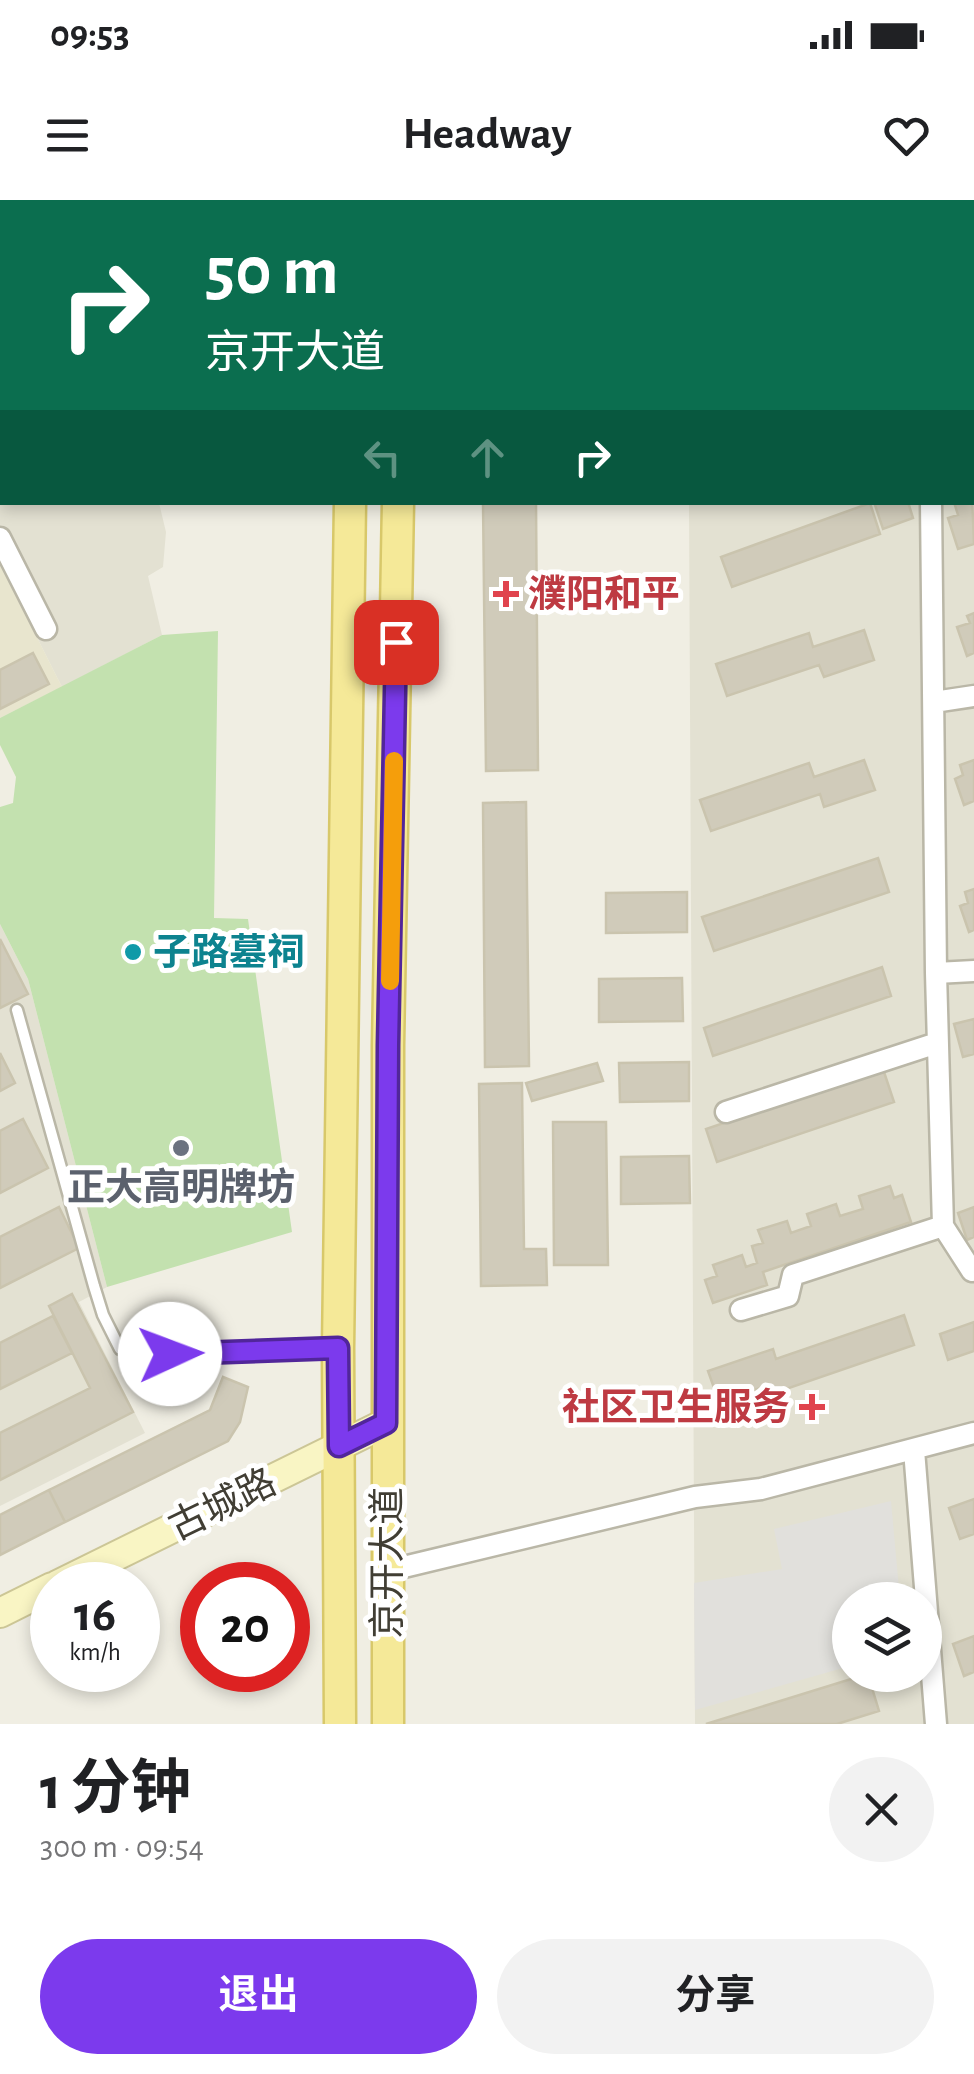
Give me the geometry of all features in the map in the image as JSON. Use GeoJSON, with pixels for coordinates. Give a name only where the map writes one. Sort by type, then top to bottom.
{"type":"FeatureCollection","features":[{"type":"Feature","properties":{"kind":"main road","name":"京开大道"},"geometry":{"type":"LineString","coordinates":[[340,1724],[338,1348],[350,505]]}},
{"type":"Feature","properties":{"kind":"main road","name":"京开大道"},"geometry":{"type":"LineString","coordinates":[[388,1724],[388,1045],[398,505]]}},
{"type":"Feature","properties":{"kind":"street"},"geometry":{"type":"LineString","coordinates":[[931,505],[943,1226],[972,1271]]}},
{"type":"Feature","properties":{"kind":"street"},"geometry":{"type":"LineString","coordinates":[[0,538],[46,629]]}},
{"type":"Feature","properties":{"kind":"street"},"geometry":{"type":"LineString","coordinates":[[934,702],[974,696]]}},
{"type":"Feature","properties":{"kind":"street"},"geometry":{"type":"LineString","coordinates":[[936,973],[974,971]]}},
{"type":"Feature","properties":{"kind":"street"},"geometry":{"type":"LineString","coordinates":[[726,1112],[937,1043]]}},
{"type":"Feature","properties":{"kind":"street"},"geometry":{"type":"LineString","coordinates":[[741,1310],[788,1296],[793,1276],[943,1226]]}},
{"type":"Feature","properties":{"kind":"street","name":"古城路"},"geometry":{"type":"LineString","coordinates":[[104,1562],[386,1423]]}},
{"type":"Feature","properties":{"kind":"street"},"geometry":{"type":"LineString","coordinates":[[387,1571],[695,1496],[761,1489],[974,1433]]}},
{"type":"Feature","properties":{"kind":"street"},"geometry":{"type":"LineString","coordinates":[[914,1450],[936,1724]]}},
{"type":"Feature","properties":{"kind":"street","name":"古城路"},"geometry":{"type":"LineString","coordinates":[[0,1613],[30,1598]]}},
{"type":"Feature","properties":{"kind":"lane"},"geometry":{"type":"LineString","coordinates":[[17,1010],[94,1286],[120,1349],[136,1354],[338,1348]]}},
{"type":"Feature","properties":{"kind":"shaded area"},"geometry":{"type":"Polygon","coordinates":[[[0,505],[159,505],[166,532],[163,567],[148,576],[162,635],[62,687],[0,564],[0,505]]]}},
{"type":"Feature","properties":{"kind":"shaded area"},"geometry":{"type":"Polygon","coordinates":[[[689,505],[974,505],[974,1724],[695,1724],[689,505]]]}},
{"type":"Feature","properties":{"kind":"shaded area"},"geometry":{"type":"Polygon","coordinates":[[[0,564],[62,687],[0,718],[0,564]]]}},
{"type":"Feature","properties":{"kind":"shaded area"},"geometry":{"type":"Polygon","coordinates":[[[0,924],[28,979],[107,1287],[79,1302],[145,1433],[0,1506],[0,924]]]}},
{"type":"Feature","properties":{"kind":"shaded area"},"geometry":{"type":"Polygon","coordinates":[[[891,1501],[898,1582],[832,1582],[832,1671],[695,1710],[694,1583],[782,1569],[774,1529],[891,1501]]]}},
{"type":"Feature","properties":{"kind":"green space","name":"子路墓祠"},"geometry":{"type":"Polygon","coordinates":[[[218,631],[214,918],[248,919],[292,1232],[107,1287],[28,979],[0,924],[0,807],[13,803],[16,777],[0,745],[0,718],[162,635],[218,631]]]}},
{"type":"Feature","properties":{"kind":"building"},"geometry":{"type":"Polygon","coordinates":[[[483,505],[536,505],[538,770],[486,771],[483,505]]]}},
{"type":"Feature","properties":{"kind":"building"},"geometry":{"type":"Polygon","coordinates":[[[864,505],[871,505],[880,534],[732,587],[721,557],[864,505]]]}},
{"type":"Feature","properties":{"kind":"building"},"geometry":{"type":"Polygon","coordinates":[[[875,505],[909,505],[913,518],[883,529],[875,505]]]}},
{"type":"Feature","properties":{"kind":"building"},"geometry":{"type":"Polygon","coordinates":[[[955,505],[972,505],[974,544],[958,549],[948,518],[958,515],[955,505]]]}},
{"type":"Feature","properties":{"kind":"building"},"geometry":{"type":"Polygon","coordinates":[[[974,613],[974,653],[967,656],[957,627],[970,623],[967,616],[974,613]]]}},
{"type":"Feature","properties":{"kind":"building"},"geometry":{"type":"Polygon","coordinates":[[[864,630],[874,660],[824,677],[819,665],[727,696],[716,664],[809,633],[813,647],[864,630]]]}},
{"type":"Feature","properties":{"kind":"building"},"geometry":{"type":"Polygon","coordinates":[[[33,653],[49,684],[0,709],[0,670],[33,653]]]}},
{"type":"Feature","properties":{"kind":"building"},"geometry":{"type":"Polygon","coordinates":[[[864,760],[875,790],[824,807],[820,794],[711,831],[700,800],[809,763],[814,777],[864,760]]]}},
{"type":"Feature","properties":{"kind":"building"},"geometry":{"type":"Polygon","coordinates":[[[974,760],[974,801],[964,805],[955,779],[963,775],[960,765],[974,760]]]}},
{"type":"Feature","properties":{"kind":"building"},"geometry":{"type":"Polygon","coordinates":[[[526,802],[529,1066],[485,1067],[483,803],[526,802]]]}},
{"type":"Feature","properties":{"kind":"building"},"geometry":{"type":"Polygon","coordinates":[[[878,858],[889,892],[714,951],[702,917],[878,858]]]}},
{"type":"Feature","properties":{"kind":"building"},"geometry":{"type":"Polygon","coordinates":[[[974,889],[974,930],[969,932],[960,906],[968,903],[965,892],[974,889]]]}},
{"type":"Feature","properties":{"kind":"building"},"geometry":{"type":"Polygon","coordinates":[[[687,892],[687,932],[606,933],[606,893],[687,892]]]}},
{"type":"Feature","properties":{"kind":"building"},"geometry":{"type":"Polygon","coordinates":[[[0,939],[28,994],[0,1008],[0,939]]]}},
{"type":"Feature","properties":{"kind":"building"},"geometry":{"type":"Polygon","coordinates":[[[882,967],[891,996],[713,1056],[704,1028],[882,967]]]}},
{"type":"Feature","properties":{"kind":"building"},"geometry":{"type":"Polygon","coordinates":[[[682,978],[683,1021],[599,1022],[599,979],[682,978]]]}},
{"type":"Feature","properties":{"kind":"building"},"geometry":{"type":"Polygon","coordinates":[[[974,1019],[974,1054],[963,1057],[954,1024],[974,1019]]]}},
{"type":"Feature","properties":{"kind":"building"},"geometry":{"type":"Polygon","coordinates":[[[0,1053],[15,1083],[0,1091],[0,1053]]]}},
{"type":"Feature","properties":{"kind":"building"},"geometry":{"type":"Polygon","coordinates":[[[689,1062],[689,1101],[620,1102],[619,1063],[689,1062]]]}},
{"type":"Feature","properties":{"kind":"building"},"geometry":{"type":"Polygon","coordinates":[[[597,1063],[603,1081],[532,1101],[526,1083],[597,1063]]]}},
{"type":"Feature","properties":{"kind":"building"},"geometry":{"type":"Polygon","coordinates":[[[883,1069],[894,1102],[717,1162],[706,1129],[883,1069]]]}},
{"type":"Feature","properties":{"kind":"building"},"geometry":{"type":"Polygon","coordinates":[[[522,1083],[524,1249],[546,1249],[547,1285],[481,1286],[479,1084],[522,1083]]]}},
{"type":"Feature","properties":{"kind":"building"},"geometry":{"type":"Polygon","coordinates":[[[23,1119],[48,1168],[0,1193],[0,1131],[23,1119]]]}},
{"type":"Feature","properties":{"kind":"building"},"geometry":{"type":"Polygon","coordinates":[[[553,1122],[606,1122],[608,1265],[554,1265],[553,1122]]]}},
{"type":"Feature","properties":{"kind":"building"},"geometry":{"type":"Polygon","coordinates":[[[689,1156],[690,1203],[621,1204],[621,1157],[689,1156]]]}},
{"type":"Feature","properties":{"kind":"building"},"geometry":{"type":"Polygon","coordinates":[[[890,1186],[894,1198],[902,1195],[911,1222],[763,1272],[767,1285],[713,1303],[705,1280],[717,1276],[713,1265],[742,1255],[746,1267],[757,1263],[752,1246],[763,1243],[758,1230],[787,1221],[791,1233],[811,1226],[807,1214],[836,1204],[840,1216],[863,1209],[859,1196],[890,1186]]]}},
{"type":"Feature","properties":{"kind":"building"},"geometry":{"type":"Polygon","coordinates":[[[59,1207],[79,1248],[0,1288],[0,1237],[59,1207]]]}},
{"type":"Feature","properties":{"kind":"building"},"geometry":{"type":"Polygon","coordinates":[[[974,1207],[974,1237],[967,1240],[958,1213],[974,1207]]]}},
{"type":"Feature","properties":{"kind":"building"},"geometry":{"type":"Polygon","coordinates":[[[72,1294],[133,1412],[0,1480],[0,1433],[90,1388],[49,1306],[72,1294]]]}},
{"type":"Feature","properties":{"kind":"building"},"geometry":{"type":"Polygon","coordinates":[[[904,1315],[914,1345],[763,1397],[760,1388],[719,1402],[708,1371],[773,1349],[776,1359],[904,1315]]]}},
{"type":"Feature","properties":{"kind":"building"},"geometry":{"type":"Polygon","coordinates":[[[53,1316],[72,1353],[0,1389],[0,1343],[53,1316]]]}},
{"type":"Feature","properties":{"kind":"building"},"geometry":{"type":"Polygon","coordinates":[[[974,1322],[974,1351],[948,1360],[940,1334],[974,1322]]]}},
{"type":"Feature","properties":{"kind":"building"},"geometry":{"type":"Polygon","coordinates":[[[223,1377],[248,1387],[240,1422],[228,1441],[65,1522],[49,1490],[210,1410],[223,1377]]]}},
{"type":"Feature","properties":{"kind":"building"},"geometry":{"type":"Polygon","coordinates":[[[49,1490],[65,1522],[0,1555],[0,1515],[49,1490]]]}},
{"type":"Feature","properties":{"kind":"building"},"geometry":{"type":"Polygon","coordinates":[[[974,1499],[974,1534],[960,1539],[949,1508],[974,1499]]]}},
{"type":"Feature","properties":{"kind":"building"},"geometry":{"type":"Polygon","coordinates":[[[974,1636],[974,1672],[964,1676],[953,1644],[974,1636]]]}},
{"type":"Feature","properties":{"kind":"building"},"geometry":{"type":"Polygon","coordinates":[[[832,1685],[832,1692],[873,1692],[879,1711],[837,1724],[706,1724],[832,1685]]]}},
{"type":"Feature","properties":{"kind":"slow traffic"},"geometry":{"type":"LineString","coordinates":[[390,981],[394,761]]}},
{"type":"Feature","properties":{"kind":"place","name":"濮阳和平"},"geometry":{"type":"Point","coordinates":[506,594]}},
{"type":"Feature","properties":{"kind":"place","name":"子路墓祠"},"geometry":{"type":"Point","coordinates":[133,952]}},
{"type":"Feature","properties":{"kind":"place","name":"正大高明牌坊"},"geometry":{"type":"Point","coordinates":[181,1148]}},
{"type":"Feature","properties":{"kind":"place","name":"社区卫生服务"},"geometry":{"type":"Point","coordinates":[812,1407]}},
{"type":"Feature","properties":{"kind":"route"},"geometry":{"type":"LineString","coordinates":[[170,1354],[338,1348],[339,1446],[386,1423],[396,642]]}}]}
